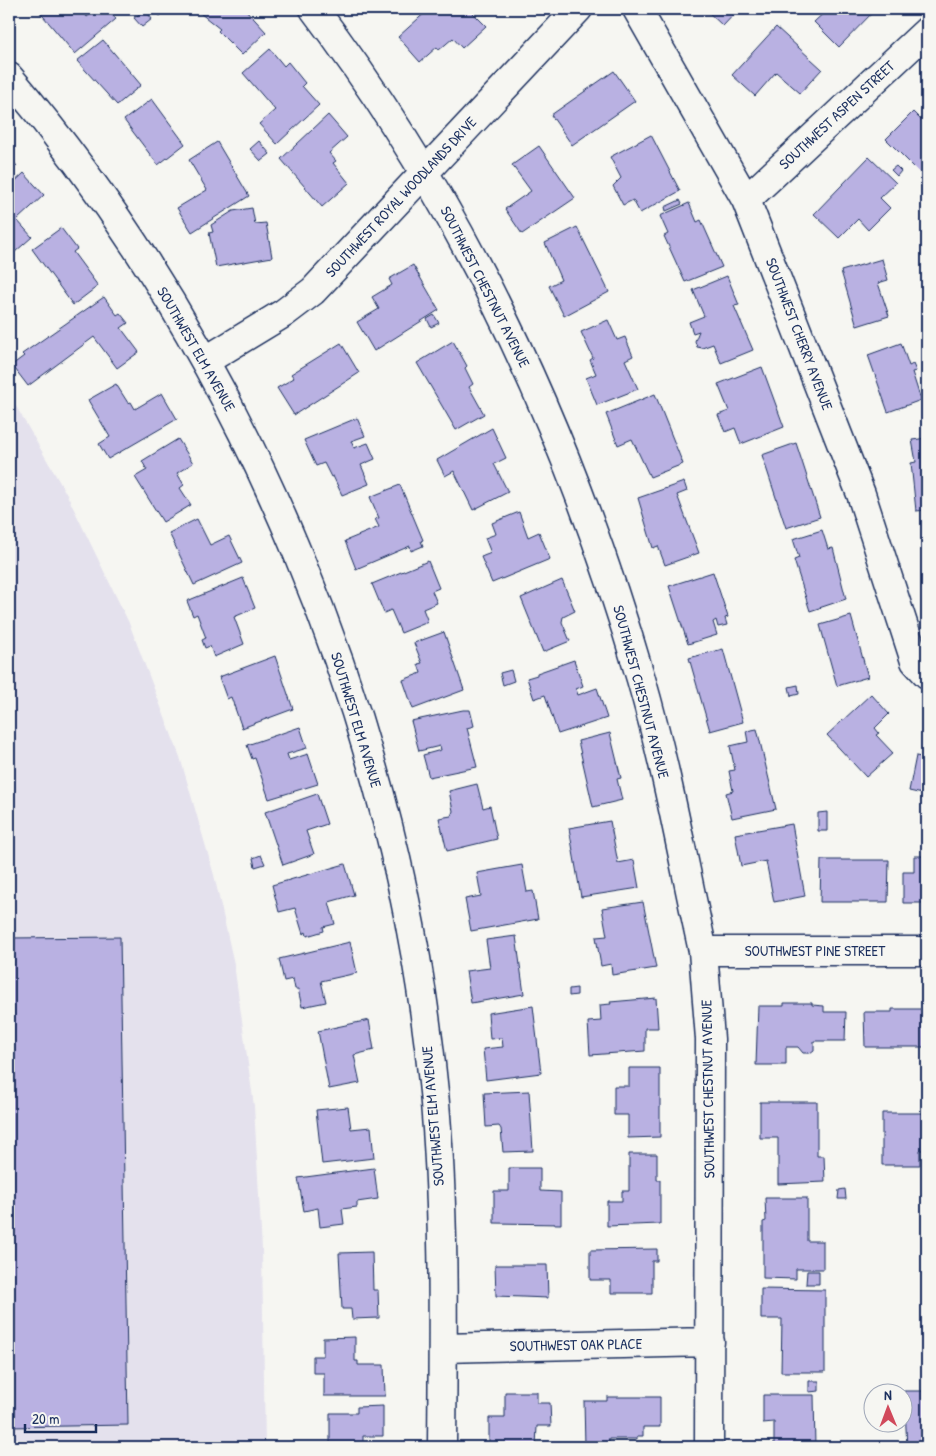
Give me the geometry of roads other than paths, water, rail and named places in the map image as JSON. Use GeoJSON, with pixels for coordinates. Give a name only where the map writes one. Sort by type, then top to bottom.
{"type":"FeatureCollection","features":[{"type":"Feature","properties":{"kind":"street","name":"SOUTHWEST CHESTNUT AVENUE"},"geometry":{"type":"LineString","coordinates":[[314,9],[357,66],[426,171],[500,311],[566,459],[612,584],[642,682],[703,951],[710,1039],[709,1447]]}},
{"type":"Feature","properties":{"kind":"street","name":"SOUTHWEST ROYAL WOODLANDS DRIVE"},"geometry":{"type":"LineString","coordinates":[[205,361],[284,313],[306,297],[578,9]]}},
{"type":"Feature","properties":{"kind":"street","name":"SOUTHWEST CHERRY AVENUE"},"geometry":{"type":"LineString","coordinates":[[637,9],[746,200],[862,494],[916,661],[927,674]]}},
{"type":"Feature","properties":{"kind":"street","name":"SOUTHWEST ASPEN STREET"},"geometry":{"type":"LineString","coordinates":[[746,200],[927,31]]}},
{"type":"Feature","properties":{"kind":"street","name":"SOUTHWEST ELM AVENUE"},"geometry":{"type":"LineString","coordinates":[[9,77],[102,199],[140,254],[205,361],[260,467],[300,557],[364,738],[383,808],[414,949],[434,1091],[442,1244],[442,1447]]}},
{"type":"Feature","properties":{"kind":"street","name":"SOUTHWEST PINE STREET"},"geometry":{"type":"LineString","coordinates":[[703,951],[927,951]]}},
{"type":"Feature","properties":{"kind":"street","name":"SOUTHWEST OAK PLACE"},"geometry":{"type":"LineString","coordinates":[[443,1348],[710,1342]]}}]}
